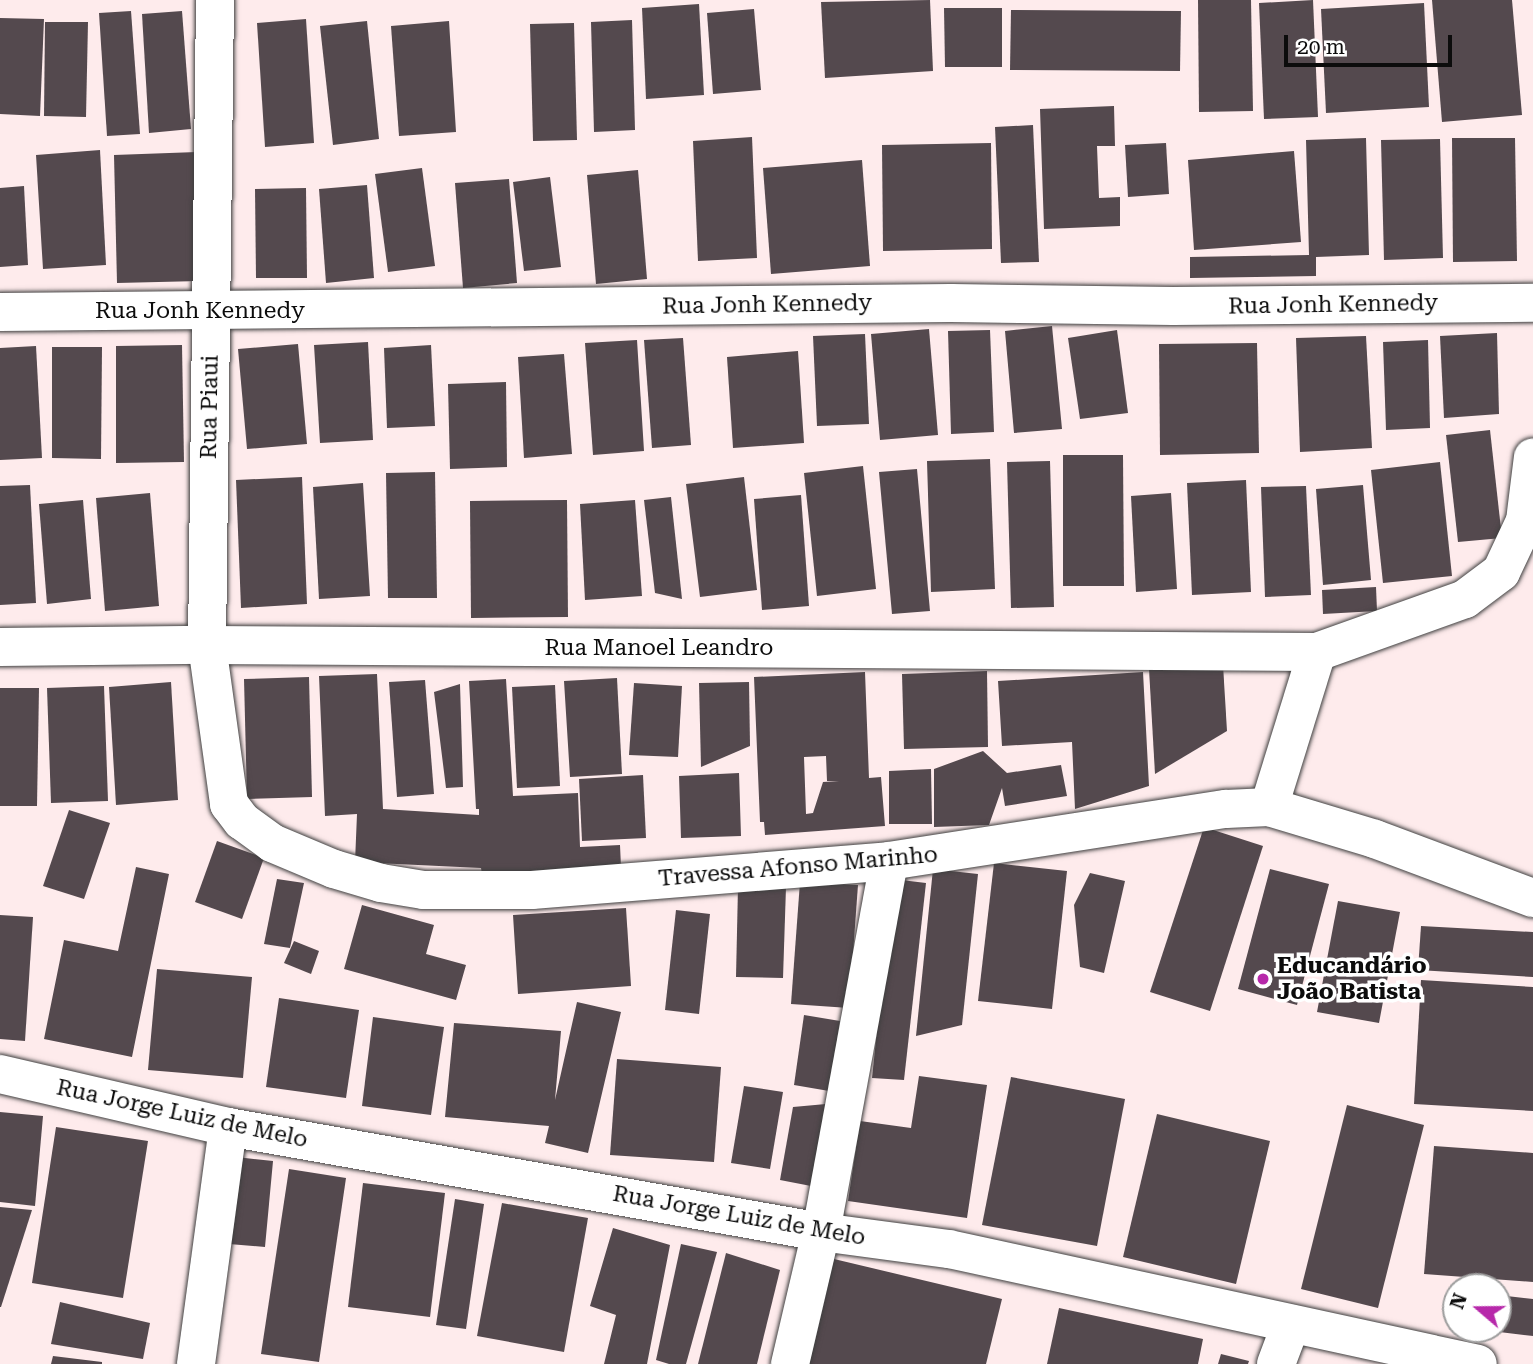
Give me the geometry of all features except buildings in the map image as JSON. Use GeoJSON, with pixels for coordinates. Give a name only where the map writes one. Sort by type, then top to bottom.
{"type":"FeatureCollection","features":[{"type":"Feature","properties":{"kind":"street","name":"Rua Piaui"},"geometry":{"type":"LineString","coordinates":[[207,645],[215,0]]}},
{"type":"Feature","properties":{"kind":"street","name":"Rua Jonh Kennedy"},"geometry":{"type":"LineString","coordinates":[[0,312],[938,303],[1173,306],[1533,303]]}},
{"type":"Feature","properties":{"kind":"street"},"geometry":{"type":"LineString","coordinates":[[1269,807],[1317,652],[1465,599],[1501,572],[1525,521],[1533,457]]}},
{"type":"Feature","properties":{"kind":"street","name":"Rua Manoel Leandro"},"geometry":{"type":"LineString","coordinates":[[0,647],[207,645],[1317,652]]}},
{"type":"Feature","properties":{"kind":"street","name":"Travessa Afonso Marinho"},"geometry":{"type":"LineString","coordinates":[[207,645],[229,804],[242,821],[272,844],[334,869],[382,883],[424,890],[532,890],[889,861],[1226,809],[1269,807],[1376,839],[1533,898]]}},
{"type":"Feature","properties":{"kind":"street"},"geometry":{"type":"LineString","coordinates":[[790,1364],[821,1231],[889,861]]}},
{"type":"Feature","properties":{"kind":"street","name":"Rua Jorge Luiz de Melo"},"geometry":{"type":"LineString","coordinates":[[0,1074],[228,1127],[821,1231],[949,1249],[1478,1364]]}},
{"type":"Feature","properties":{"kind":"street"},"geometry":{"type":"LineString","coordinates":[[196,1364],[228,1127]]}},
{"type":"Feature","properties":{"kind":"street"},"geometry":{"type":"LineString","coordinates":[[1276,1364],[1292,1324]]}},
{"type":"Feature","properties":{"kind":"place","name":"Educandário João Batista"},"geometry":{"type":"Point","coordinates":[1263,979]}}]}
